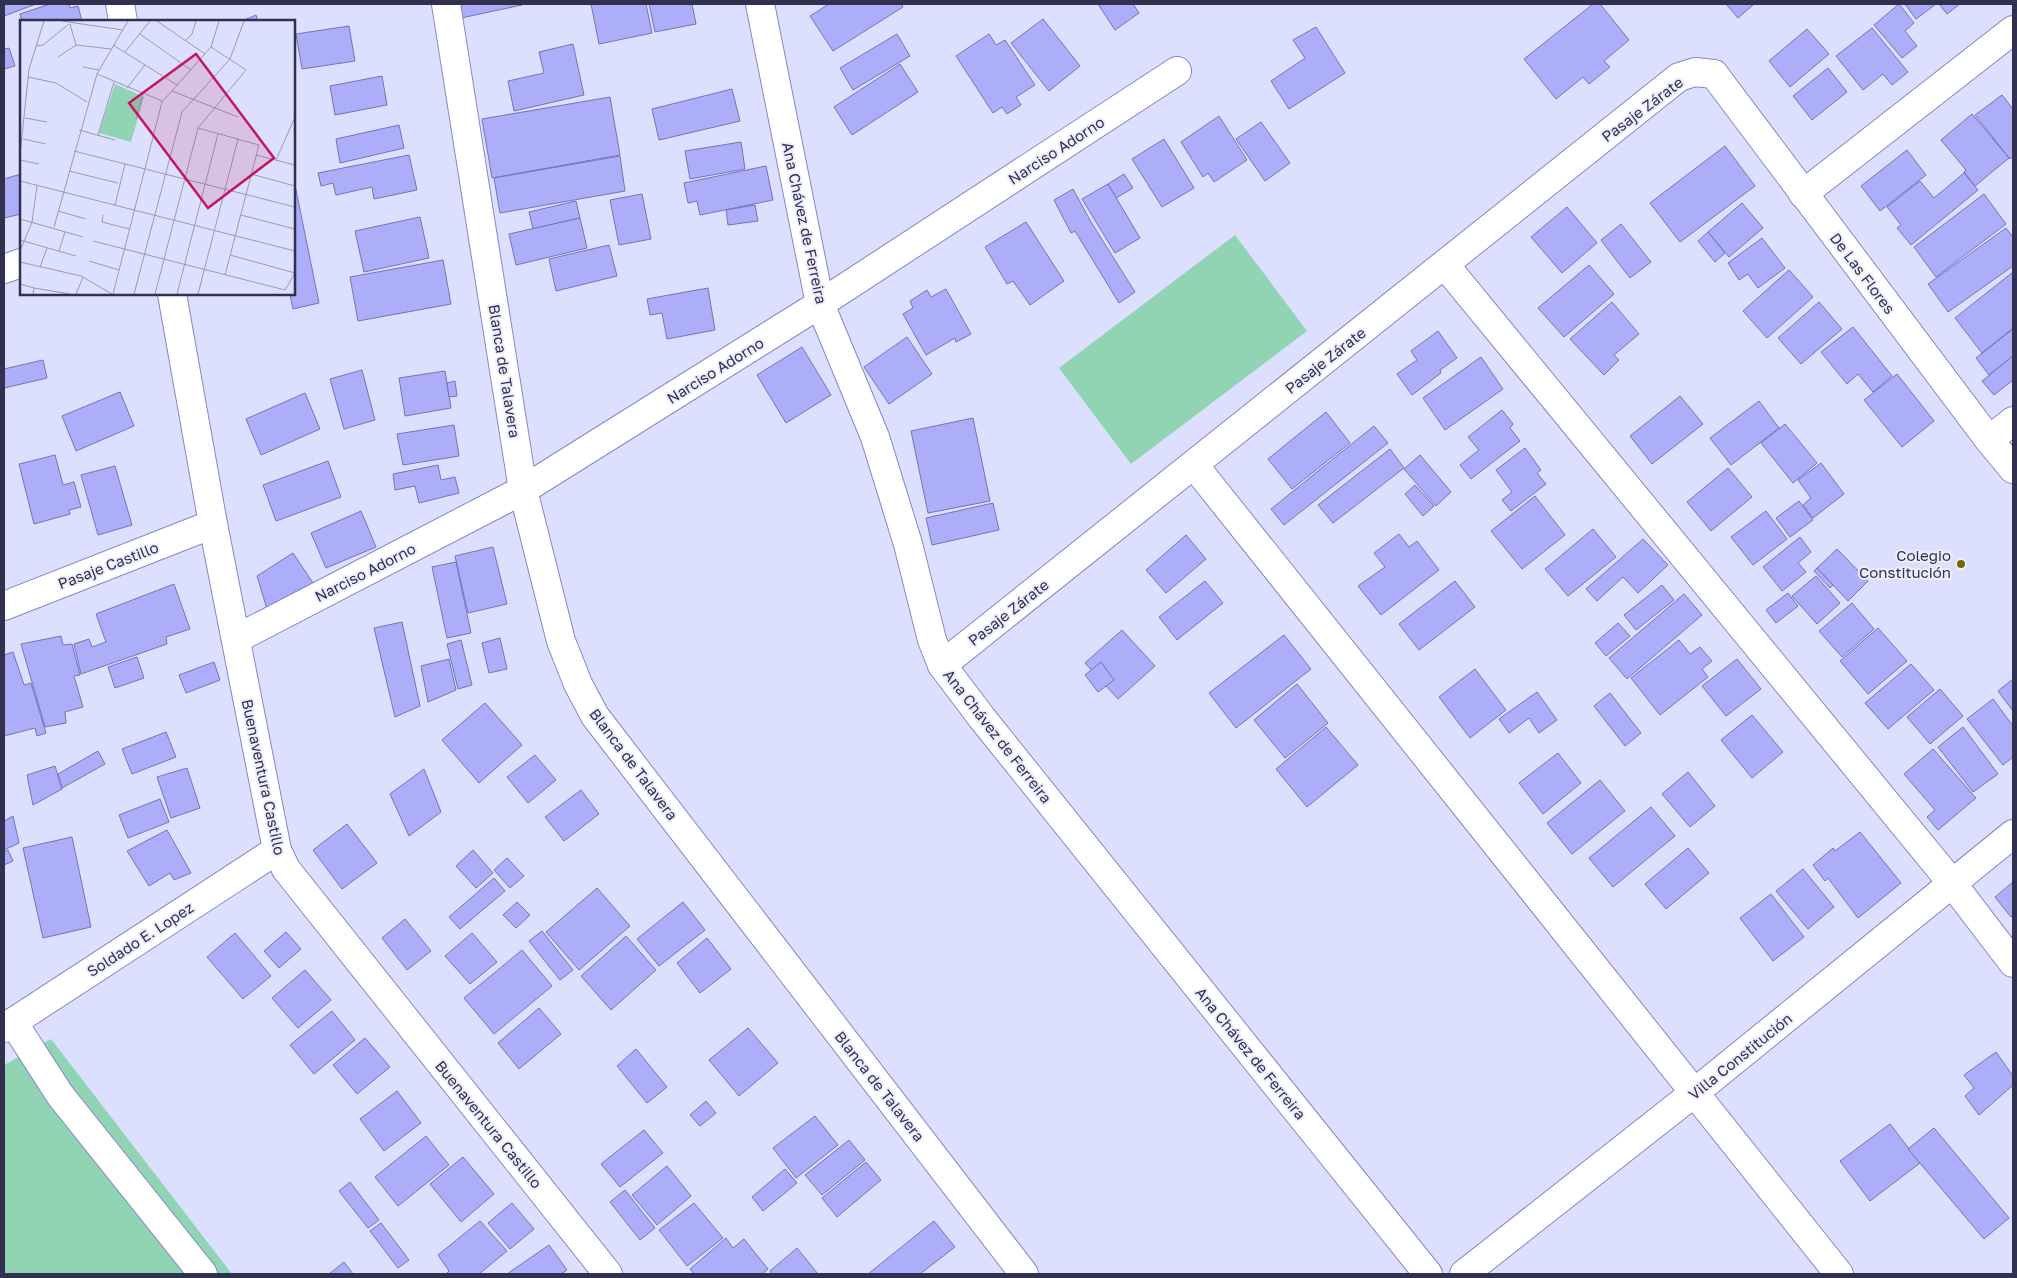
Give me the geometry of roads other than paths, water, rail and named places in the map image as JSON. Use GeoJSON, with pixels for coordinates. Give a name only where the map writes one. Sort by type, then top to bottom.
{"type":"FeatureCollection","features":[{"type":"Feature","properties":{"kind":"street"},"geometry":{"type":"LineString","coordinates":[[120,4],[123,20]]}},
{"type":"Feature","properties":{"kind":"street","name":"Blanca de Talavera"},"geometry":{"type":"LineString","coordinates":[[446,4],[523,490],[561,641],[578,684],[595,716],[1024,1274]]}},
{"type":"Feature","properties":{"kind":"street","name":"Ana Chávez de Ferreira"},"geometry":{"type":"LineString","coordinates":[[760,4],[820,304],[875,437],[908,544],[932,640],[942,665],[982,718],[1428,1274]]}},
{"type":"Feature","properties":{"kind":"street"},"geometry":{"type":"LineString","coordinates":[[1803,194],[2013,30]]}},
{"type":"Feature","properties":{"kind":"street","name":"Narciso Adorno"},"geometry":{"type":"LineString","coordinates":[[236,639],[523,490],[820,304],[1177,71]]}},
{"type":"Feature","properties":{"kind":"street","name":"Pasaje Zárate"},"geometry":{"type":"LineString","coordinates":[[942,665],[1679,77],[1695,72],[1714,74]]}},
{"type":"Feature","properties":{"kind":"street","name":"De Las Flores"},"geometry":{"type":"LineString","coordinates":[[1714,74],[1989,440],[2013,469]]}},
{"type":"Feature","properties":{"kind":"street"},"geometry":{"type":"LineString","coordinates":[[4,269],[20,262]]}},
{"type":"Feature","properties":{"kind":"street"},"geometry":{"type":"LineString","coordinates":[[1445,265],[1952,884],[2013,963]]}},
{"type":"Feature","properties":{"kind":"street","name":"Buenaventura Castillo"},"geometry":{"type":"LineString","coordinates":[[172,295],[213,524],[277,850],[286,869],[608,1274]]}},
{"type":"Feature","properties":{"kind":"street"},"geometry":{"type":"LineString","coordinates":[[1989,440],[2013,421]]}},
{"type":"Feature","properties":{"kind":"street"},"geometry":{"type":"LineString","coordinates":[[1194,465],[1839,1274]]}},
{"type":"Feature","properties":{"kind":"street","name":"Pasaje Castillo"},"geometry":{"type":"LineString","coordinates":[[4,606],[213,524]]}},
{"type":"Feature","properties":{"kind":"street","name":"Villa Constitución"},"geometry":{"type":"LineString","coordinates":[[1464,1274],[1694,1093],[2013,834]]}},
{"type":"Feature","properties":{"kind":"street","name":"Soldado E. Lopez"},"geometry":{"type":"LineString","coordinates":[[8,1025],[277,850]]}},
{"type":"Feature","properties":{"kind":"street"},"geometry":{"type":"LineString","coordinates":[[8,1025],[60,1095],[203,1274]]}},
{"type":"Feature","properties":{"kind":"place","name":"Colegio Constitución"},"geometry":{"type":"Point","coordinates":[1961,564]}}]}
